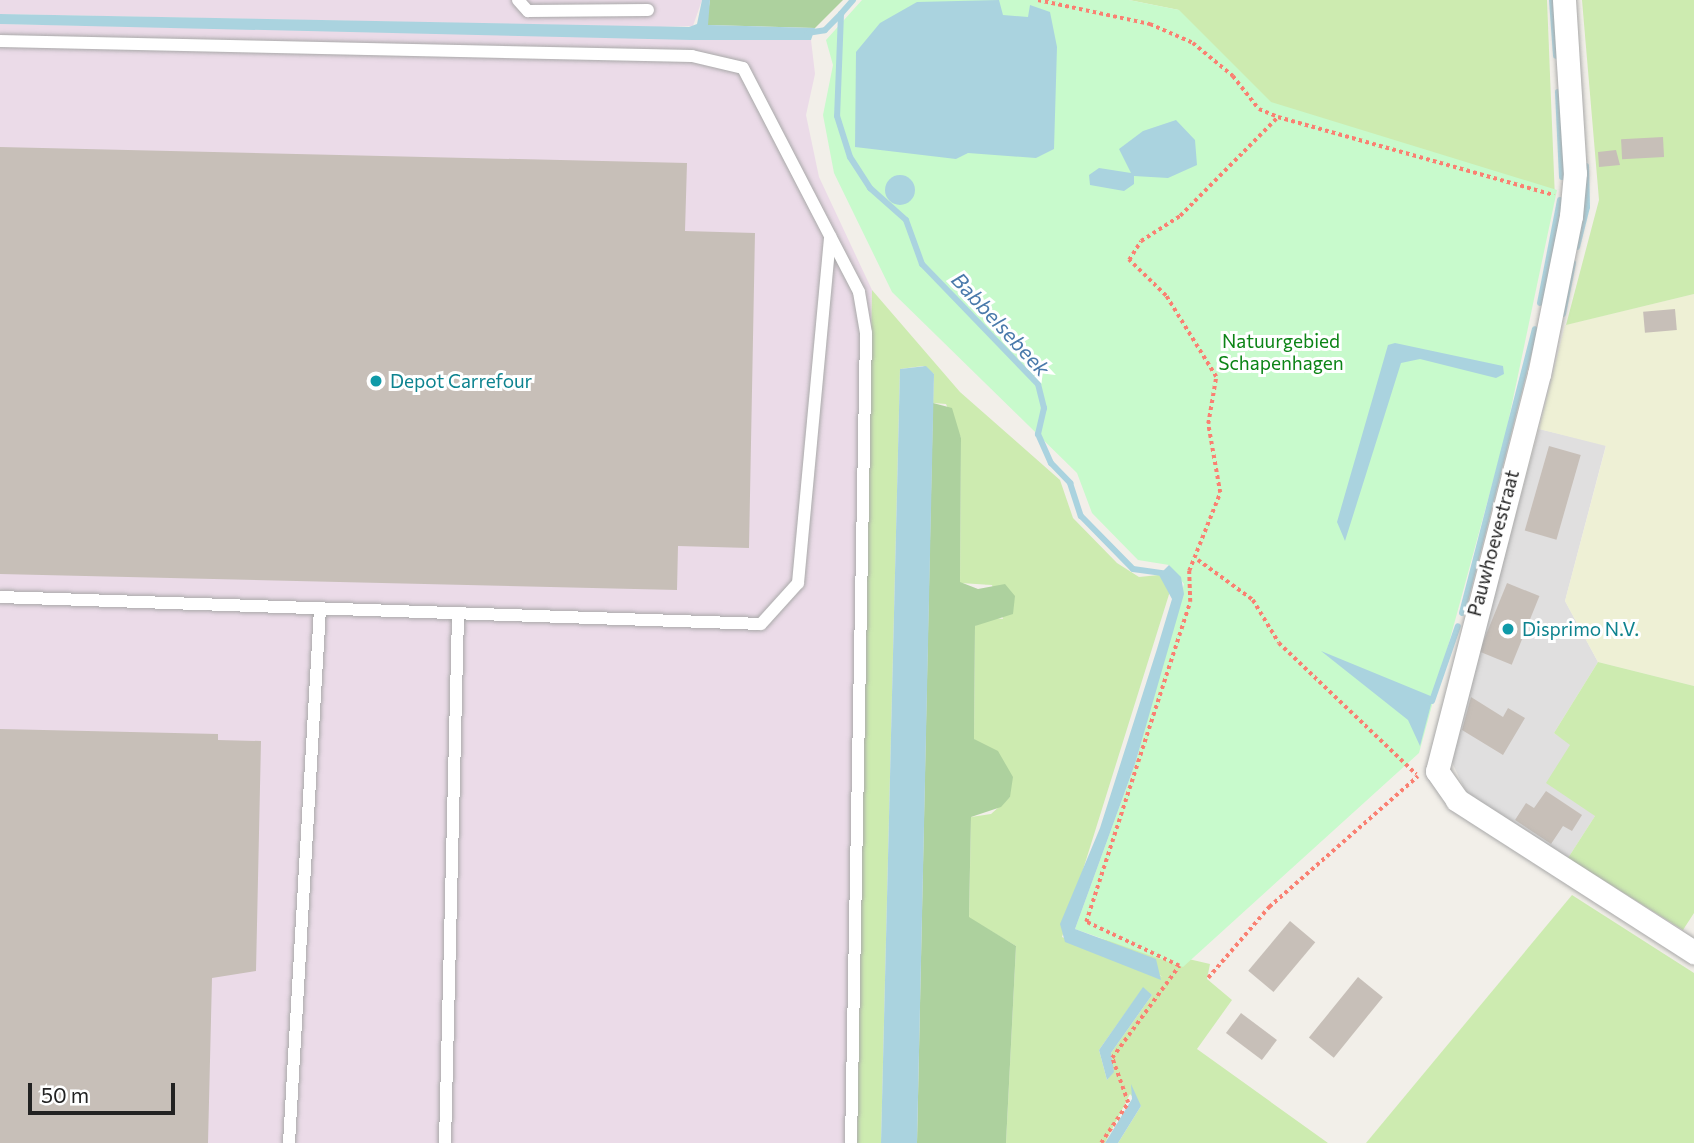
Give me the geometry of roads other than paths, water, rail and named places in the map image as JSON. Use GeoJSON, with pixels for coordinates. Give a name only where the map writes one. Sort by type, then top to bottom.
{"type":"FeatureCollection","features":[{"type":"Feature","properties":{"kind":"street","name":"Pauwhoevestraat"},"geometry":{"type":"LineString","coordinates":[[1564,0],[1573,200],[1539,374],[1427,773],[1458,800],[1694,952]]}},
{"type":"Feature","properties":{"kind":"lane"},"geometry":{"type":"LineString","coordinates":[[518,0],[528,11],[648,10]]}},
{"type":"Feature","properties":{"kind":"lane"},"geometry":{"type":"LineString","coordinates":[[0,41],[692,56],[744,68],[859,292],[866,333],[851,1143]]}},
{"type":"Feature","properties":{"kind":"lane"},"geometry":{"type":"LineString","coordinates":[[0,597],[761,624],[797,583],[830,236]]}},
{"type":"Feature","properties":{"kind":"lane"},"geometry":{"type":"LineString","coordinates":[[289,1143],[320,608]]}},
{"type":"Feature","properties":{"kind":"lane"},"geometry":{"type":"LineString","coordinates":[[445,1143],[458,613]]}},
{"type":"Feature","properties":{"kind":"water"},"geometry":{"type":"Polygon","coordinates":[[[702,0],[710,0],[708,25],[815,28],[811,40],[692,40],[0,24],[0,14],[689,27],[697,24],[702,0]]]}},
{"type":"Feature","properties":{"kind":"water"},"geometry":{"type":"Polygon","coordinates":[[[999,0],[1003,15],[1028,17],[1030,5],[1050,12],[1057,47],[1054,149],[1036,158],[968,153],[956,159],[855,147],[856,52],[880,23],[917,2],[999,0]]]}},
{"type":"Feature","properties":{"kind":"water"},"geometry":{"type":"Polygon","coordinates":[[[1176,120],[1195,140],[1197,165],[1168,178],[1134,176],[1134,184],[1124,191],[1090,185],[1089,175],[1099,168],[1131,173],[1119,149],[1143,131],[1176,120]]]}},
{"type":"Feature","properties":{"kind":"water"},"geometry":{"type":"Polygon","coordinates":[[[900,175],[906,176],[914,184],[914,196],[906,204],[900,205],[894,204],[886,196],[885,190],[886,184],[894,176],[900,175]]]}},
{"type":"Feature","properties":{"kind":"water"},"geometry":{"type":"Polygon","coordinates":[[[1395,343],[1503,366],[1504,374],[1496,378],[1420,359],[1401,363],[1345,541],[1337,522],[1388,345],[1395,343]]]}},
{"type":"Feature","properties":{"kind":"water"},"geometry":{"type":"Polygon","coordinates":[[[926,366],[934,374],[917,1143],[881,1143],[900,369],[926,366]]]}},
{"type":"Feature","properties":{"kind":"water"},"geometry":{"type":"Polygon","coordinates":[[[1169,565],[1181,577],[1184,594],[1135,764],[1075,929],[1156,959],[1161,980],[1065,942],[1060,924],[1100,828],[1157,649],[1172,599],[1159,575],[1169,565]]]}},
{"type":"Feature","properties":{"kind":"water"},"geometry":{"type":"Polygon","coordinates":[[[1321,651],[1433,697],[1420,746],[1408,720],[1321,651]]]}},
{"type":"Feature","properties":{"kind":"water"},"geometry":{"type":"Polygon","coordinates":[[[1143,987],[1152,995],[1111,1053],[1114,1072],[1107,1080],[1099,1050],[1143,987]]]}},
{"type":"Feature","properties":{"kind":"water"},"geometry":{"type":"Polygon","coordinates":[[[1131,1084],[1141,1106],[1118,1143],[1105,1143],[1132,1099],[1131,1084]]]}},
{"type":"Feature","properties":{"kind":"waterway","name":"Babbelsebeek"},"geometry":{"type":"LineString","coordinates":[[853,0],[841,14],[837,116],[850,157],[870,188],[906,220],[922,264],[1038,384],[1044,408],[1038,434],[1051,463],[1070,483],[1081,516],[1133,569],[1170,574]]}},
{"type":"Feature","properties":{"kind":"waterway"},"geometry":{"type":"LineString","coordinates":[[1552,0],[1556,56]]}},
{"type":"Feature","properties":{"kind":"waterway"},"geometry":{"type":"LineString","coordinates":[[807,33],[825,30],[841,14]]}},
{"type":"Feature","properties":{"kind":"waterway"},"geometry":{"type":"LineString","coordinates":[[1558,92],[1562,177]]}},
{"type":"Feature","properties":{"kind":"waterway"},"geometry":{"type":"LineString","coordinates":[[1577,247],[1587,207],[1586,166]]}},
{"type":"Feature","properties":{"kind":"waterway"},"geometry":{"type":"LineString","coordinates":[[1540,303],[1560,200]]}},
{"type":"Feature","properties":{"kind":"waterway"},"geometry":{"type":"LineString","coordinates":[[1563,314],[1573,263]]}},
{"type":"Feature","properties":{"kind":"waterway"},"geometry":{"type":"LineString","coordinates":[[1462,613],[1535,329]]}},
{"type":"Feature","properties":{"kind":"waterway"},"geometry":{"type":"LineString","coordinates":[[1432,701],[1458,626]]}},
{"type":"Feature","properties":{"kind":"place","name":"Depot Carrefour"},"geometry":{"type":"Point","coordinates":[376,381]}},
{"type":"Feature","properties":{"kind":"place","name":"Disprimo N.V."},"geometry":{"type":"Point","coordinates":[1508,629]}},
{"type":"Feature","properties":{"kind":"park label","name":"Natuurgebied Schapenhagen"},"geometry":{"type":"Point","coordinates":[1281,352]}}]}
